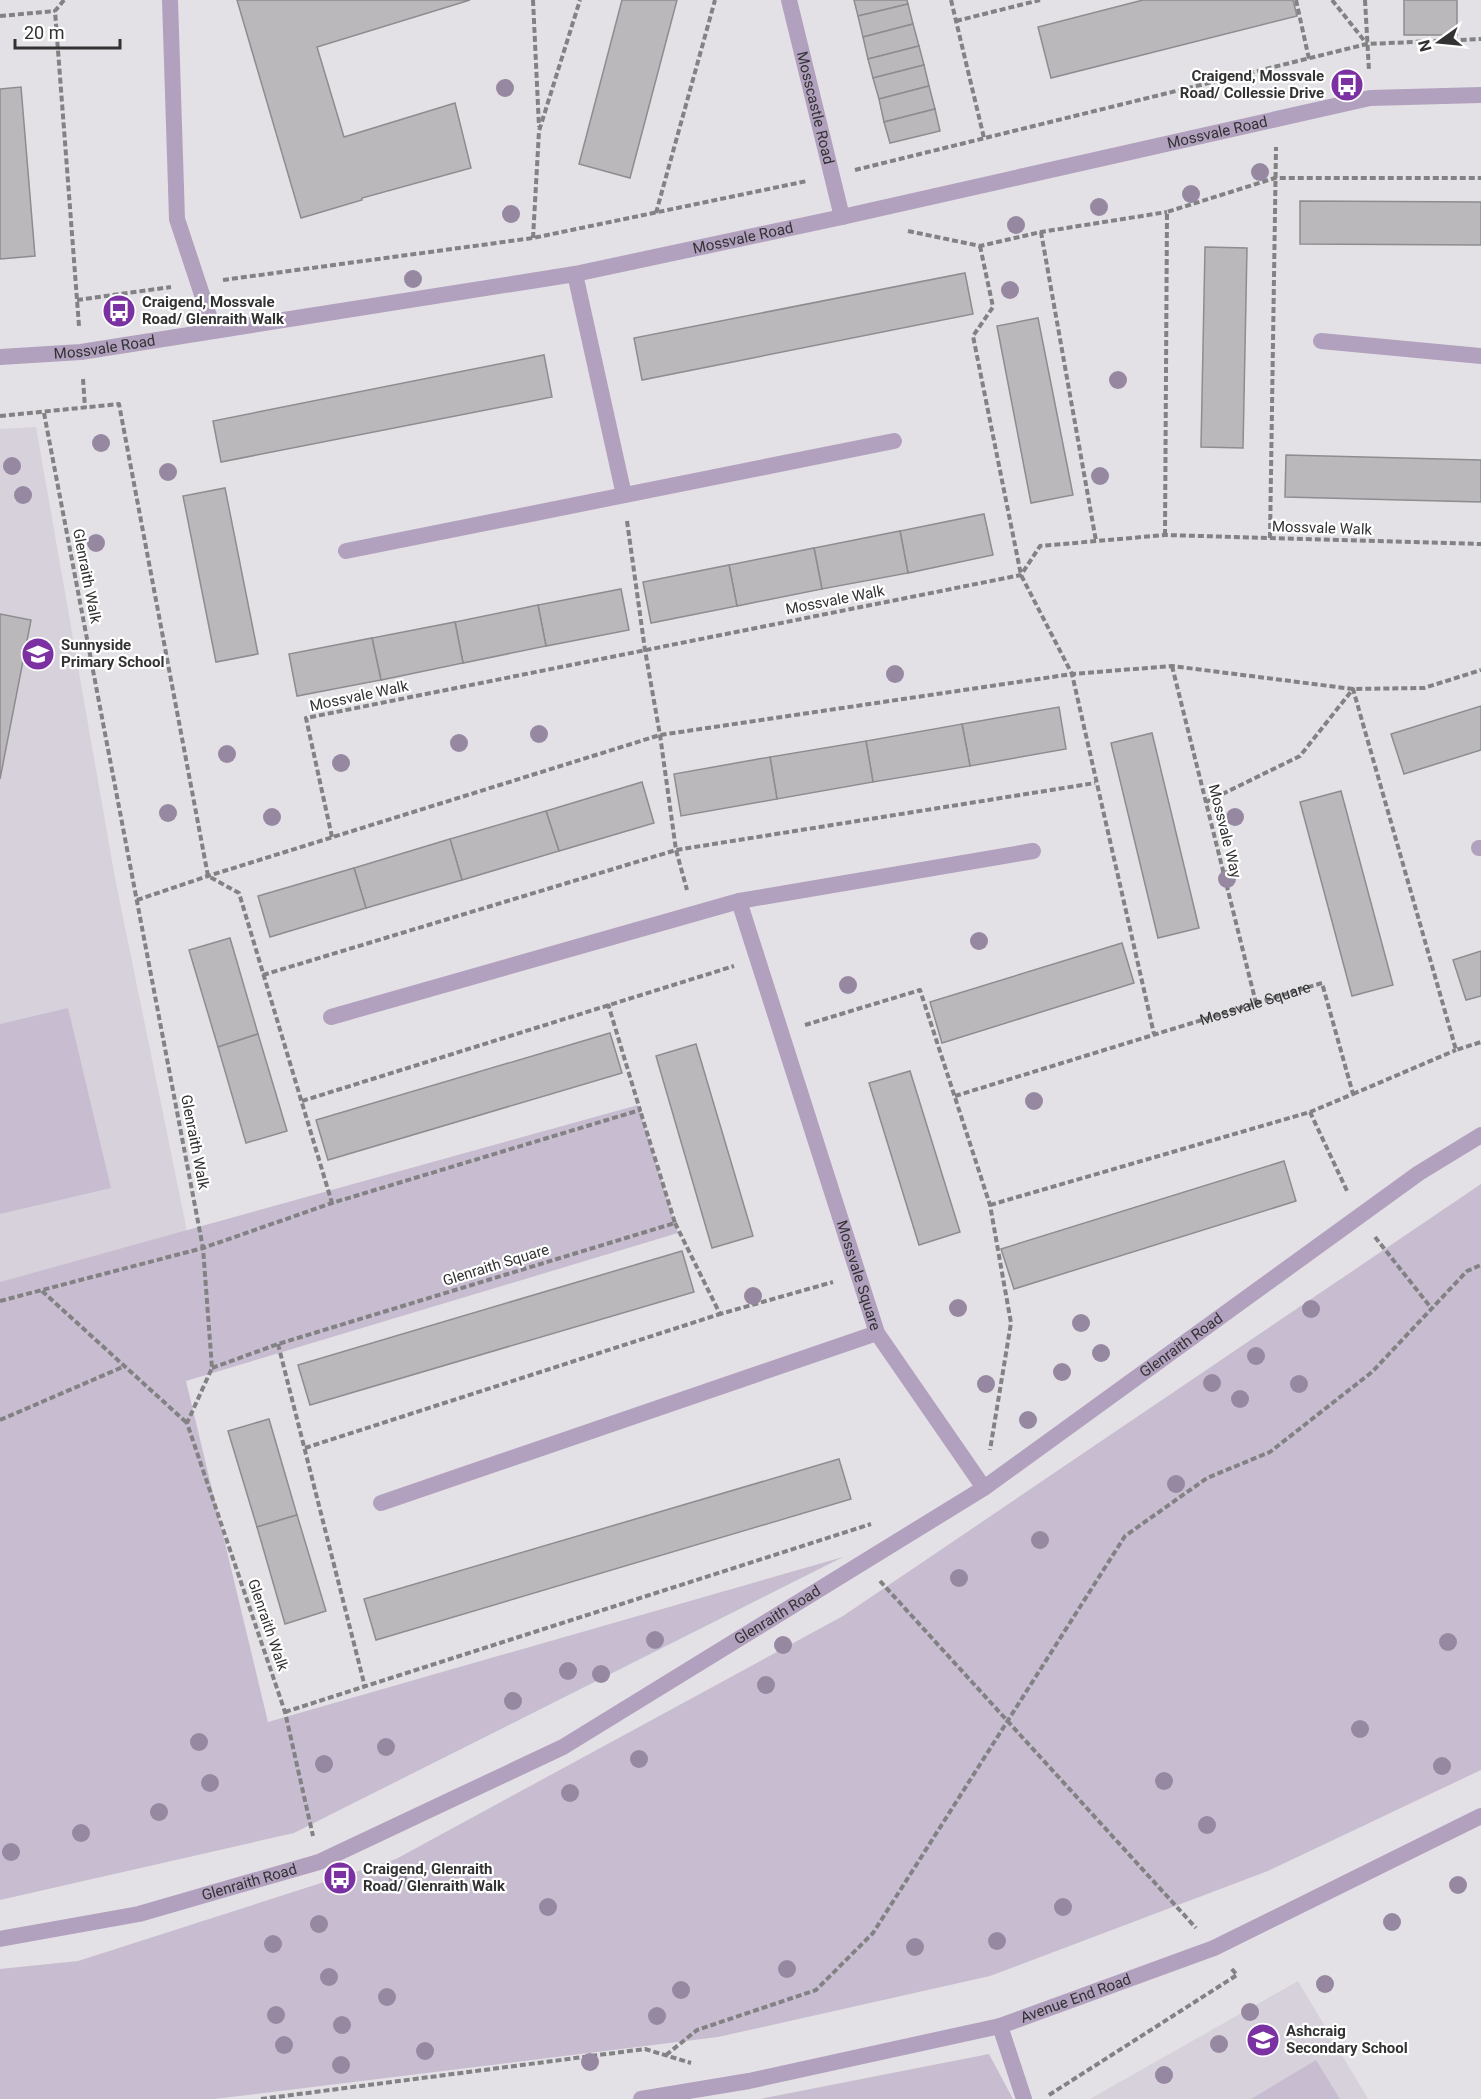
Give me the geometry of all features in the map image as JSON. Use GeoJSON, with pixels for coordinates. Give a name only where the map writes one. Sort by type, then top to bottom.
{"type":"FeatureCollection","features":[{"type":"Feature","properties":{"kind":"street"},"geometry":{"type":"LineString","coordinates":[[170,0],[177,219],[214,331]]}},
{"type":"Feature","properties":{"kind":"street","name":"Mosscastle Road"},"geometry":{"type":"LineString","coordinates":[[789,0],[842,217]]}},
{"type":"Feature","properties":{"kind":"street","name":"Mossvale Road"},"geometry":{"type":"LineString","coordinates":[[0,357],[81,352],[575,274],[842,217],[1370,98],[1481,95]]}},
{"type":"Feature","properties":{"kind":"street"},"geometry":{"type":"LineString","coordinates":[[575,274],[624,495]]}},
{"type":"Feature","properties":{"kind":"street"},"geometry":{"type":"LineString","coordinates":[[1321,341],[1481,356]]}},
{"type":"Feature","properties":{"kind":"street"},"geometry":{"type":"LineString","coordinates":[[346,551],[894,441]]}},
{"type":"Feature","properties":{"kind":"street"},"geometry":{"type":"LineString","coordinates":[[331,1017],[739,901],[1033,851]]}},
{"type":"Feature","properties":{"kind":"street","name":"Mossvale Square"},"geometry":{"type":"LineString","coordinates":[[739,901],[877,1333],[984,1488]]}},
{"type":"Feature","properties":{"kind":"street","name":"Glenraith Road"},"geometry":{"type":"LineString","coordinates":[[0,1939],[139,1914],[319,1862],[563,1747],[984,1488],[1419,1173],[1481,1135]]}},
{"type":"Feature","properties":{"kind":"street"},"geometry":{"type":"LineString","coordinates":[[381,1503],[877,1333]]}},
{"type":"Feature","properties":{"kind":"street","name":"Avenue End Road"},"geometry":{"type":"LineString","coordinates":[[642,2099],[749,2081],[1000,2026],[1214,1948],[1481,1815]]}},
{"type":"Feature","properties":{"kind":"street"},"geometry":{"type":"LineString","coordinates":[[1000,2026],[1024,2099]]}},
{"type":"Feature","properties":{"kind":"path"},"geometry":{"type":"LineString","coordinates":[[64,0],[55,11],[85,408]]}},
{"type":"Feature","properties":{"kind":"path"},"geometry":{"type":"LineString","coordinates":[[533,0],[539,131],[533,238]]}},
{"type":"Feature","properties":{"kind":"path"},"geometry":{"type":"LineString","coordinates":[[539,131],[580,0]]}},
{"type":"Feature","properties":{"kind":"path"},"geometry":{"type":"LineString","coordinates":[[656,213],[716,0]]}},
{"type":"Feature","properties":{"kind":"path"},"geometry":{"type":"LineString","coordinates":[[951,0],[984,138]]}},
{"type":"Feature","properties":{"kind":"path"},"geometry":{"type":"LineString","coordinates":[[956,21],[1040,0]]}},
{"type":"Feature","properties":{"kind":"path"},"geometry":{"type":"LineString","coordinates":[[1296,0],[1309,58]]}},
{"type":"Feature","properties":{"kind":"path"},"geometry":{"type":"LineString","coordinates":[[1332,0],[1367,44]]}},
{"type":"Feature","properties":{"kind":"path"},"geometry":{"type":"LineString","coordinates":[[1365,0],[1370,98]]}},
{"type":"Feature","properties":{"kind":"path"},"geometry":{"type":"LineString","coordinates":[[0,16],[55,11]]}},
{"type":"Feature","properties":{"kind":"path"},"geometry":{"type":"LineString","coordinates":[[77,300],[533,238],[832,176],[1367,44],[1481,39]]}},
{"type":"Feature","properties":{"kind":"path"},"geometry":{"type":"LineString","coordinates":[[1270,538],[1276,119]]}},
{"type":"Feature","properties":{"kind":"path"},"geometry":{"type":"LineString","coordinates":[[900,229],[980,246],[1041,232],[1167,212],[1275,178],[1481,178]]}},
{"type":"Feature","properties":{"kind":"path"},"geometry":{"type":"LineString","coordinates":[[1165,535],[1167,212]]}},
{"type":"Feature","properties":{"kind":"path"},"geometry":{"type":"LineString","coordinates":[[1041,232],[1096,542]]}},
{"type":"Feature","properties":{"kind":"path"},"geometry":{"type":"LineString","coordinates":[[980,246],[993,307],[973,336],[1021,575],[1072,674],[1154,1034]]}},
{"type":"Feature","properties":{"kind":"path"},"geometry":{"type":"LineString","coordinates":[[0,416],[119,404],[208,876]]}},
{"type":"Feature","properties":{"kind":"path","name":"Glenraith Walk"},"geometry":{"type":"LineString","coordinates":[[44,413],[203,1248],[212,1368],[187,1423],[285,1712],[319,1862]]}},
{"type":"Feature","properties":{"kind":"path"},"geometry":{"type":"LineString","coordinates":[[624,495],[676,850],[694,914]]}},
{"type":"Feature","properties":{"kind":"path","name":"Mossvale Walk"},"geometry":{"type":"LineString","coordinates":[[332,837],[306,718],[1021,575],[1040,546],[1165,535],[1481,544]]}},
{"type":"Feature","properties":{"kind":"path"},"geometry":{"type":"LineString","coordinates":[[137,900],[660,735],[1072,674],[1172,666],[1353,689],[1424,688],[1481,670]]}},
{"type":"Feature","properties":{"kind":"path","name":"Mossvale Way"},"geometry":{"type":"LineString","coordinates":[[1172,666],[1256,1003]]}},
{"type":"Feature","properties":{"kind":"path"},"geometry":{"type":"LineString","coordinates":[[1206,802],[1300,756],[1353,689]]}},
{"type":"Feature","properties":{"kind":"path"},"geometry":{"type":"LineString","coordinates":[[1353,689],[1456,1050]]}},
{"type":"Feature","properties":{"kind":"path"},"geometry":{"type":"LineString","coordinates":[[263,975],[676,850],[1095,783]]}},
{"type":"Feature","properties":{"kind":"path"},"geometry":{"type":"LineString","coordinates":[[208,876],[239,893],[332,1203]]}},
{"type":"Feature","properties":{"kind":"path"},"geometry":{"type":"LineString","coordinates":[[302,1101],[758,959]]}},
{"type":"Feature","properties":{"kind":"path","name":"Mossvale Square"},"geometry":{"type":"LineString","coordinates":[[955,1096],[1322,983],[1353,1094]]}},
{"type":"Feature","properties":{"kind":"path"},"geometry":{"type":"LineString","coordinates":[[781,1033],[920,990],[990,1205],[1011,1323],[984,1488]]}},
{"type":"Feature","properties":{"kind":"path"},"geometry":{"type":"LineString","coordinates":[[608,1004],[675,1223],[720,1314]]}},
{"type":"Feature","properties":{"kind":"path"},"geometry":{"type":"LineString","coordinates":[[990,1205],[1310,1112],[1456,1050],[1481,1042]]}},
{"type":"Feature","properties":{"kind":"path"},"geometry":{"type":"LineString","coordinates":[[0,1301],[203,1248],[332,1203],[640,1110]]}},
{"type":"Feature","properties":{"kind":"path"},"geometry":{"type":"LineString","coordinates":[[1310,1112],[1359,1217],[1432,1309]]}},
{"type":"Feature","properties":{"kind":"path","name":"Glenraith Square"},"geometry":{"type":"LineString","coordinates":[[212,1368],[278,1344],[675,1223]]}},
{"type":"Feature","properties":{"kind":"path"},"geometry":{"type":"LineString","coordinates":[[666,2055],[697,2030],[816,1990],[873,1933],[1125,1536],[1207,1478],[1270,1452],[1372,1372],[1467,1271],[1481,1265]]}},
{"type":"Feature","properties":{"kind":"path"},"geometry":{"type":"LineString","coordinates":[[305,1448],[720,1314],[858,1275]]}},
{"type":"Feature","properties":{"kind":"path"},"geometry":{"type":"LineString","coordinates":[[41,1290],[187,1423]]}},
{"type":"Feature","properties":{"kind":"path"},"geometry":{"type":"LineString","coordinates":[[278,1344],[365,1687]]}},
{"type":"Feature","properties":{"kind":"path"},"geometry":{"type":"LineString","coordinates":[[0,1420],[125,1366]]}},
{"type":"Feature","properties":{"kind":"path"},"geometry":{"type":"LineString","coordinates":[[285,1712],[872,1524]]}},
{"type":"Feature","properties":{"kind":"path"},"geometry":{"type":"LineString","coordinates":[[863,1562],[1237,1975],[1042,2099]]}},
{"type":"Feature","properties":{"kind":"path"},"geometry":{"type":"LineString","coordinates":[[261,2099],[645,2049],[697,2065]]}},
{"type":"Feature","properties":{"kind":"shaded area","name":"Sunnyside Primary School"},"geometry":{"type":"Polygon","coordinates":[[[36,427],[115,878],[187,1231],[0,1282],[0,429],[36,427]]]}},
{"type":"Feature","properties":{"kind":"shaded area"},"geometry":{"type":"Polygon","coordinates":[[[68,1008],[111,1188],[0,1214],[0,1024],[68,1008]]]}},
{"type":"Feature","properties":{"kind":"shaded area"},"geometry":{"type":"Polygon","coordinates":[[[638,1105],[678,1233],[186,1381],[268,1722],[843,1557],[294,1833],[0,1900],[0,1282],[638,1105]]]}},
{"type":"Feature","properties":{"kind":"shaded area"},"geometry":{"type":"Polygon","coordinates":[[[1481,1184],[1481,1770],[1268,1871],[990,1976],[718,2037],[215,2099],[0,2099],[0,1969],[78,1961],[396,1859],[843,1616],[1481,1184]]]}},
{"type":"Feature","properties":{"kind":"shaded area","name":"Ashcraig Secondary School"},"geometry":{"type":"Polygon","coordinates":[[[1298,1981],[1368,2099],[1090,2099],[1298,1981]]]}},
{"type":"Feature","properties":{"kind":"shaded area"},"geometry":{"type":"Polygon","coordinates":[[[989,2054],[1013,2099],[760,2099],[989,2054]]]}},
{"type":"Feature","properties":{"kind":"shaded area"},"geometry":{"type":"Polygon","coordinates":[[[1316,2060],[1340,2099],[1251,2099],[1316,2060]]]}},
{"type":"Feature","properties":{"kind":"building"},"geometry":{"type":"Polygon","coordinates":[[[237,0],[470,0],[317,47],[344,137],[455,103],[471,168],[362,198],[362,200],[301,218],[237,0]]]}},
{"type":"Feature","properties":{"kind":"building"},"geometry":{"type":"Polygon","coordinates":[[[622,0],[677,0],[630,178],[579,164],[622,0]]]}},
{"type":"Feature","properties":{"kind":"building"},"geometry":{"type":"Polygon","coordinates":[[[854,0],[907,0],[908,4],[858,16],[854,0]]]}},
{"type":"Feature","properties":{"kind":"building"},"geometry":{"type":"Polygon","coordinates":[[[1143,0],[1293,0],[1297,16],[1051,78],[1038,27],[1143,0]]]}},
{"type":"Feature","properties":{"kind":"building"},"geometry":{"type":"Polygon","coordinates":[[[1404,0],[1457,0],[1457,35],[1404,35],[1404,0]]]}},
{"type":"Feature","properties":{"kind":"building"},"geometry":{"type":"Polygon","coordinates":[[[908,4],[913,24],[863,37],[858,16],[908,4]]]}},
{"type":"Feature","properties":{"kind":"building"},"geometry":{"type":"Polygon","coordinates":[[[913,24],[919,46],[868,59],[863,37],[913,24]]]}},
{"type":"Feature","properties":{"kind":"building"},"geometry":{"type":"Polygon","coordinates":[[[919,46],[924,65],[873,78],[868,59],[919,46]]]}},
{"type":"Feature","properties":{"kind":"building"},"geometry":{"type":"Polygon","coordinates":[[[924,65],[929,86],[879,99],[873,78],[924,65]]]}},
{"type":"Feature","properties":{"kind":"building"},"geometry":{"type":"Polygon","coordinates":[[[929,86],[935,109],[884,122],[879,99],[929,86]]]}},
{"type":"Feature","properties":{"kind":"building"},"geometry":{"type":"Polygon","coordinates":[[[21,87],[35,256],[0,259],[0,89],[21,87]]]}},
{"type":"Feature","properties":{"kind":"building"},"geometry":{"type":"Polygon","coordinates":[[[935,109],[940,131],[890,143],[884,122],[935,109]]]}},
{"type":"Feature","properties":{"kind":"building"},"geometry":{"type":"Polygon","coordinates":[[[1300,201],[1481,202],[1481,245],[1300,244],[1300,201]]]}},
{"type":"Feature","properties":{"kind":"building"},"geometry":{"type":"Polygon","coordinates":[[[1205,247],[1247,248],[1243,448],[1201,447],[1205,247]]]}},
{"type":"Feature","properties":{"kind":"building"},"geometry":{"type":"Polygon","coordinates":[[[965,273],[973,314],[642,380],[634,338],[965,273]]]}},
{"type":"Feature","properties":{"kind":"building"},"geometry":{"type":"Polygon","coordinates":[[[1038,318],[1073,495],[1031,503],[997,326],[1038,318]]]}},
{"type":"Feature","properties":{"kind":"building"},"geometry":{"type":"Polygon","coordinates":[[[544,355],[552,397],[221,462],[213,421],[544,355]]]}},
{"type":"Feature","properties":{"kind":"building"},"geometry":{"type":"Polygon","coordinates":[[[1286,455],[1481,460],[1481,502],[1285,497],[1286,455]]]}},
{"type":"Feature","properties":{"kind":"building"},"geometry":{"type":"Polygon","coordinates":[[[225,488],[258,654],[216,662],[183,496],[225,488]]]}},
{"type":"Feature","properties":{"kind":"building"},"geometry":{"type":"Polygon","coordinates":[[[984,514],[993,555],[908,573],[900,531],[984,514]]]}},
{"type":"Feature","properties":{"kind":"building"},"geometry":{"type":"Polygon","coordinates":[[[900,531],[908,573],[822,589],[814,548],[900,531]]]}},
{"type":"Feature","properties":{"kind":"building"},"geometry":{"type":"Polygon","coordinates":[[[814,548],[822,589],[737,606],[729,565],[814,548]]]}},
{"type":"Feature","properties":{"kind":"building"},"geometry":{"type":"Polygon","coordinates":[[[729,565],[737,606],[651,623],[643,582],[729,565]]]}},
{"type":"Feature","properties":{"kind":"building"},"geometry":{"type":"Polygon","coordinates":[[[621,589],[629,630],[546,646],[538,605],[621,589]]]}},
{"type":"Feature","properties":{"kind":"building"},"geometry":{"type":"Polygon","coordinates":[[[538,605],[546,646],[463,663],[455,622],[538,605]]]}},
{"type":"Feature","properties":{"kind":"building"},"geometry":{"type":"Polygon","coordinates":[[[0,614],[31,620],[0,779],[0,614]]]}},
{"type":"Feature","properties":{"kind":"building"},"geometry":{"type":"Polygon","coordinates":[[[455,622],[463,663],[381,680],[372,638],[455,622]]]}},
{"type":"Feature","properties":{"kind":"building"},"geometry":{"type":"Polygon","coordinates":[[[372,638],[381,680],[297,696],[289,654],[372,638]]]}},
{"type":"Feature","properties":{"kind":"building"},"geometry":{"type":"Polygon","coordinates":[[[1481,706],[1481,750],[1404,774],[1391,734],[1481,706]]]}},
{"type":"Feature","properties":{"kind":"building"},"geometry":{"type":"Polygon","coordinates":[[[1059,707],[1066,749],[970,766],[962,724],[1059,707]]]}},
{"type":"Feature","properties":{"kind":"building"},"geometry":{"type":"Polygon","coordinates":[[[962,724],[970,766],[873,782],[866,741],[962,724]]]}},
{"type":"Feature","properties":{"kind":"building"},"geometry":{"type":"Polygon","coordinates":[[[1152,733],[1199,928],[1158,938],[1111,743],[1152,733]]]}},
{"type":"Feature","properties":{"kind":"building"},"geometry":{"type":"Polygon","coordinates":[[[866,741],[873,782],[777,799],[770,757],[866,741]]]}},
{"type":"Feature","properties":{"kind":"building"},"geometry":{"type":"Polygon","coordinates":[[[770,757],[777,799],[681,816],[674,774],[770,757]]]}},
{"type":"Feature","properties":{"kind":"building"},"geometry":{"type":"Polygon","coordinates":[[[642,782],[654,823],[559,851],[546,811],[642,782]]]}},
{"type":"Feature","properties":{"kind":"building"},"geometry":{"type":"Polygon","coordinates":[[[1341,791],[1393,985],[1352,996],[1300,802],[1341,791]]]}},
{"type":"Feature","properties":{"kind":"building"},"geometry":{"type":"Polygon","coordinates":[[[546,811],[559,851],[462,880],[450,839],[546,811]]]}},
{"type":"Feature","properties":{"kind":"building"},"geometry":{"type":"Polygon","coordinates":[[[450,839],[462,880],[366,908],[354,868],[450,839]]]}},
{"type":"Feature","properties":{"kind":"building"},"geometry":{"type":"Polygon","coordinates":[[[354,868],[366,908],[270,937],[258,896],[354,868]]]}},
{"type":"Feature","properties":{"kind":"building"},"geometry":{"type":"Polygon","coordinates":[[[230,938],[258,1034],[218,1047],[189,950],[230,938]]]}},
{"type":"Feature","properties":{"kind":"building"},"geometry":{"type":"Polygon","coordinates":[[[1122,943],[1134,983],[942,1043],[930,1002],[1122,943]]]}},
{"type":"Feature","properties":{"kind":"building"},"geometry":{"type":"Polygon","coordinates":[[[1481,951],[1481,996],[1466,1000],[1453,960],[1481,951]]]}},
{"type":"Feature","properties":{"kind":"building"},"geometry":{"type":"Polygon","coordinates":[[[610,1033],[622,1073],[328,1160],[316,1120],[610,1033]]]}},
{"type":"Feature","properties":{"kind":"building"},"geometry":{"type":"Polygon","coordinates":[[[258,1034],[287,1131],[246,1143],[218,1047],[258,1034]]]}},
{"type":"Feature","properties":{"kind":"building"},"geometry":{"type":"Polygon","coordinates":[[[696,1044],[753,1236],[712,1248],[656,1056],[696,1044]]]}},
{"type":"Feature","properties":{"kind":"building"},"geometry":{"type":"Polygon","coordinates":[[[910,1071],[960,1232],[919,1245],[869,1083],[910,1071]]]}},
{"type":"Feature","properties":{"kind":"building"},"geometry":{"type":"Polygon","coordinates":[[[1284,1161],[1296,1201],[1014,1289],[1001,1249],[1284,1161]]]}},
{"type":"Feature","properties":{"kind":"building"},"geometry":{"type":"Polygon","coordinates":[[[682,1251],[694,1292],[310,1405],[298,1365],[682,1251]]]}},
{"type":"Feature","properties":{"kind":"building"},"geometry":{"type":"Polygon","coordinates":[[[269,1419],[297,1515],[257,1527],[228,1431],[269,1419]]]}},
{"type":"Feature","properties":{"kind":"building"},"geometry":{"type":"Polygon","coordinates":[[[839,1459],[851,1499],[376,1640],[364,1599],[839,1459]]]}},
{"type":"Feature","properties":{"kind":"building"},"geometry":{"type":"Polygon","coordinates":[[[297,1515],[326,1611],[285,1624],[257,1527],[297,1515]]]}},
{"type":"Feature","properties":{"kind":"place","name":"Craigend, Mossvale Road/ Collessie Drive"},"geometry":{"type":"Point","coordinates":[1347,85]}},
{"type":"Feature","properties":{"kind":"place","name":"Craigend, Mossvale Road/ Glenraith Walk"},"geometry":{"type":"Point","coordinates":[119,311]}},
{"type":"Feature","properties":{"kind":"place","name":"Sunnyside Primary School"},"geometry":{"type":"Point","coordinates":[38,654]}},
{"type":"Feature","properties":{"kind":"place","name":"Craigend, Glenraith Road/ Glenraith Walk"},"geometry":{"type":"Point","coordinates":[340,1878]}},
{"type":"Feature","properties":{"kind":"place","name":"Ashcraig Secondary School"},"geometry":{"type":"Point","coordinates":[1263,2040]}}]}
